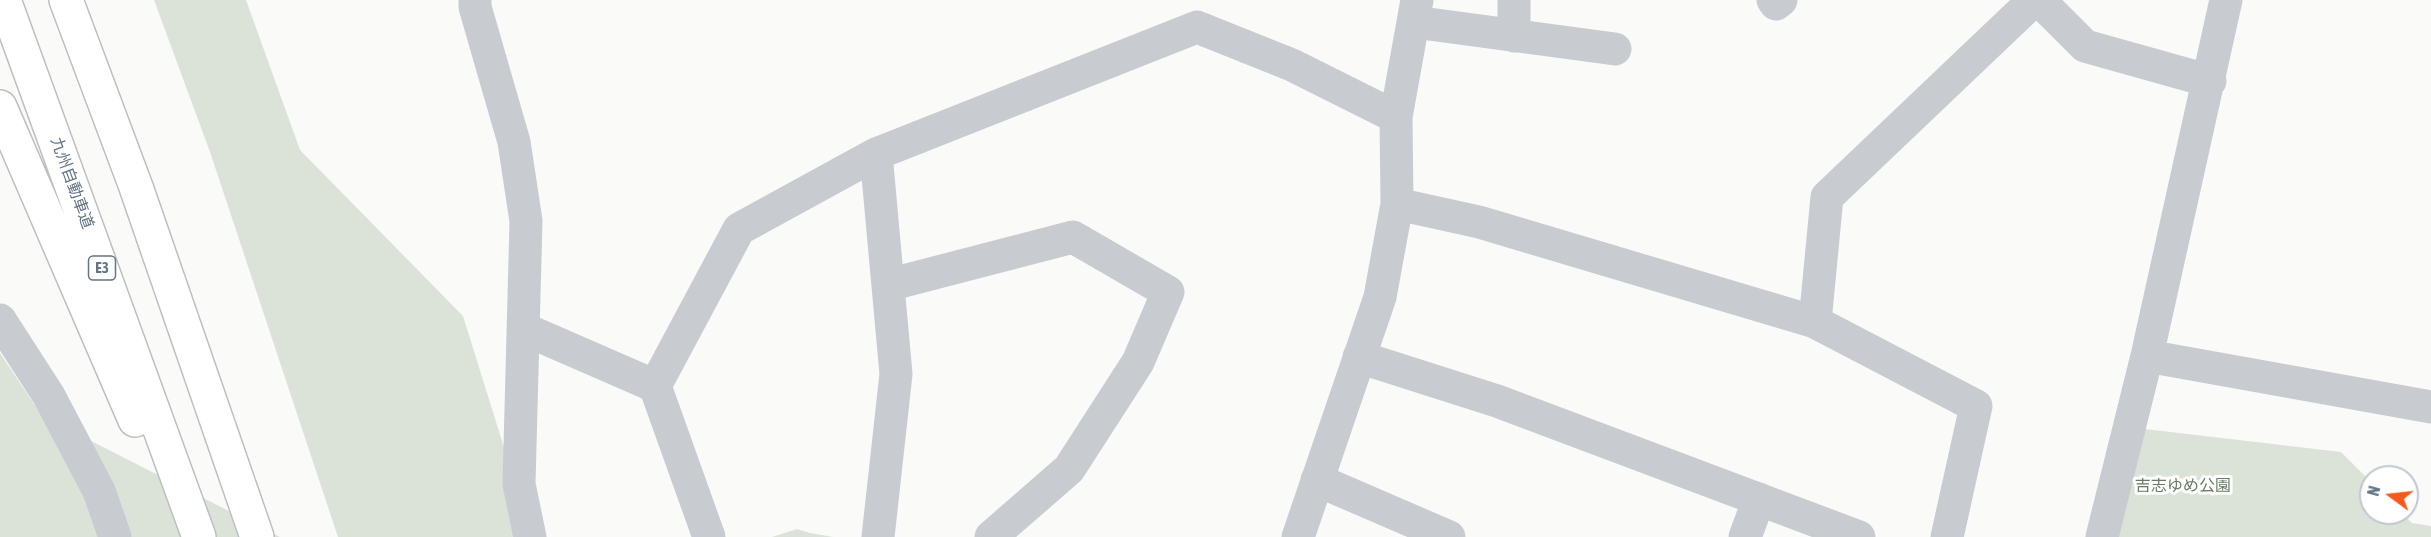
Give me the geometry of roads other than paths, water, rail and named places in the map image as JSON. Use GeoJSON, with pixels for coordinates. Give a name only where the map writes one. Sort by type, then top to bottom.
{"type":"FeatureCollection","features":[{"type":"Feature","properties":{"kind":"highway","name":"九州自動車道"},"geometry":{"type":"LineString","coordinates":[[4,0],[199,537]]}},
{"type":"Feature","properties":{"kind":"highway"},"geometry":{"type":"LineString","coordinates":[[66,0],[136,188],[257,537]]}},
{"type":"Feature","properties":{"kind":"highway"},"geometry":{"type":"LineString","coordinates":[[85,0],[136,188]]}},
{"type":"Feature","properties":{"kind":"highway"},"geometry":{"type":"LineString","coordinates":[[0,107],[186,537]]}},
{"type":"Feature","properties":{"kind":"street"},"geometry":{"type":"LineString","coordinates":[[475,0],[475,7],[514,142],[526,221],[519,484],[530,537]]}},
{"type":"Feature","properties":{"kind":"street"},"geometry":{"type":"LineString","coordinates":[[1514,0],[1514,36]]}},
{"type":"Feature","properties":{"kind":"street"},"geometry":{"type":"LineString","coordinates":[[1773,0],[1776,4],[1781,0]]}},
{"type":"Feature","properties":{"kind":"street"},"geometry":{"type":"LineString","coordinates":[[1815,322],[1827,197],[2037,0],[2085,46],[2210,81]]}},
{"type":"Feature","properties":{"kind":"street"},"geometry":{"type":"LineString","coordinates":[[2102,537],[2147,356],[2210,81],[2226,0]]}},
{"type":"Feature","properties":{"kind":"street"},"geometry":{"type":"LineString","coordinates":[[1298,537],[1380,297],[1397,204],[1396,117],[1415,11],[1514,36],[1615,49]]}},
{"type":"Feature","properties":{"kind":"street"},"geometry":{"type":"LineString","coordinates":[[655,386],[739,229],[876,154],[1197,27],[1292,65],[1396,117]]}},
{"type":"Feature","properties":{"kind":"street"},"geometry":{"type":"LineString","coordinates":[[876,154],[896,374],[878,537]]}},
{"type":"Feature","properties":{"kind":"street"},"geometry":{"type":"LineString","coordinates":[[1397,204],[1479,222],[1815,322],[1976,406],[1947,537]]}},
{"type":"Feature","properties":{"kind":"street"},"geometry":{"type":"LineString","coordinates":[[888,285],[1073,237],[1168,292],[1138,362],[1069,470],[991,537]]}},
{"type":"Feature","properties":{"kind":"street"},"geometry":{"type":"LineString","coordinates":[[0,320],[49,396],[99,491],[116,537]]}},
{"type":"Feature","properties":{"kind":"street"},"geometry":{"type":"LineString","coordinates":[[524,329],[655,386],[709,537]]}},
{"type":"Feature","properties":{"kind":"street"},"geometry":{"type":"LineString","coordinates":[[2147,356],[2431,407]]}},
{"type":"Feature","properties":{"kind":"street"},"geometry":{"type":"LineString","coordinates":[[1359,357],[1497,401],[1859,537]]}},
{"type":"Feature","properties":{"kind":"street"},"geometry":{"type":"LineString","coordinates":[[1317,480],[1449,537]]}},
{"type":"Feature","properties":{"kind":"street"},"geometry":{"type":"LineString","coordinates":[[1745,537],[1759,500]]}},
{"type":"Feature","properties":{"kind":"park label","name":"吉志ゆめ公園"},"geometry":{"type":"Point","coordinates":[2183,486]}}]}
